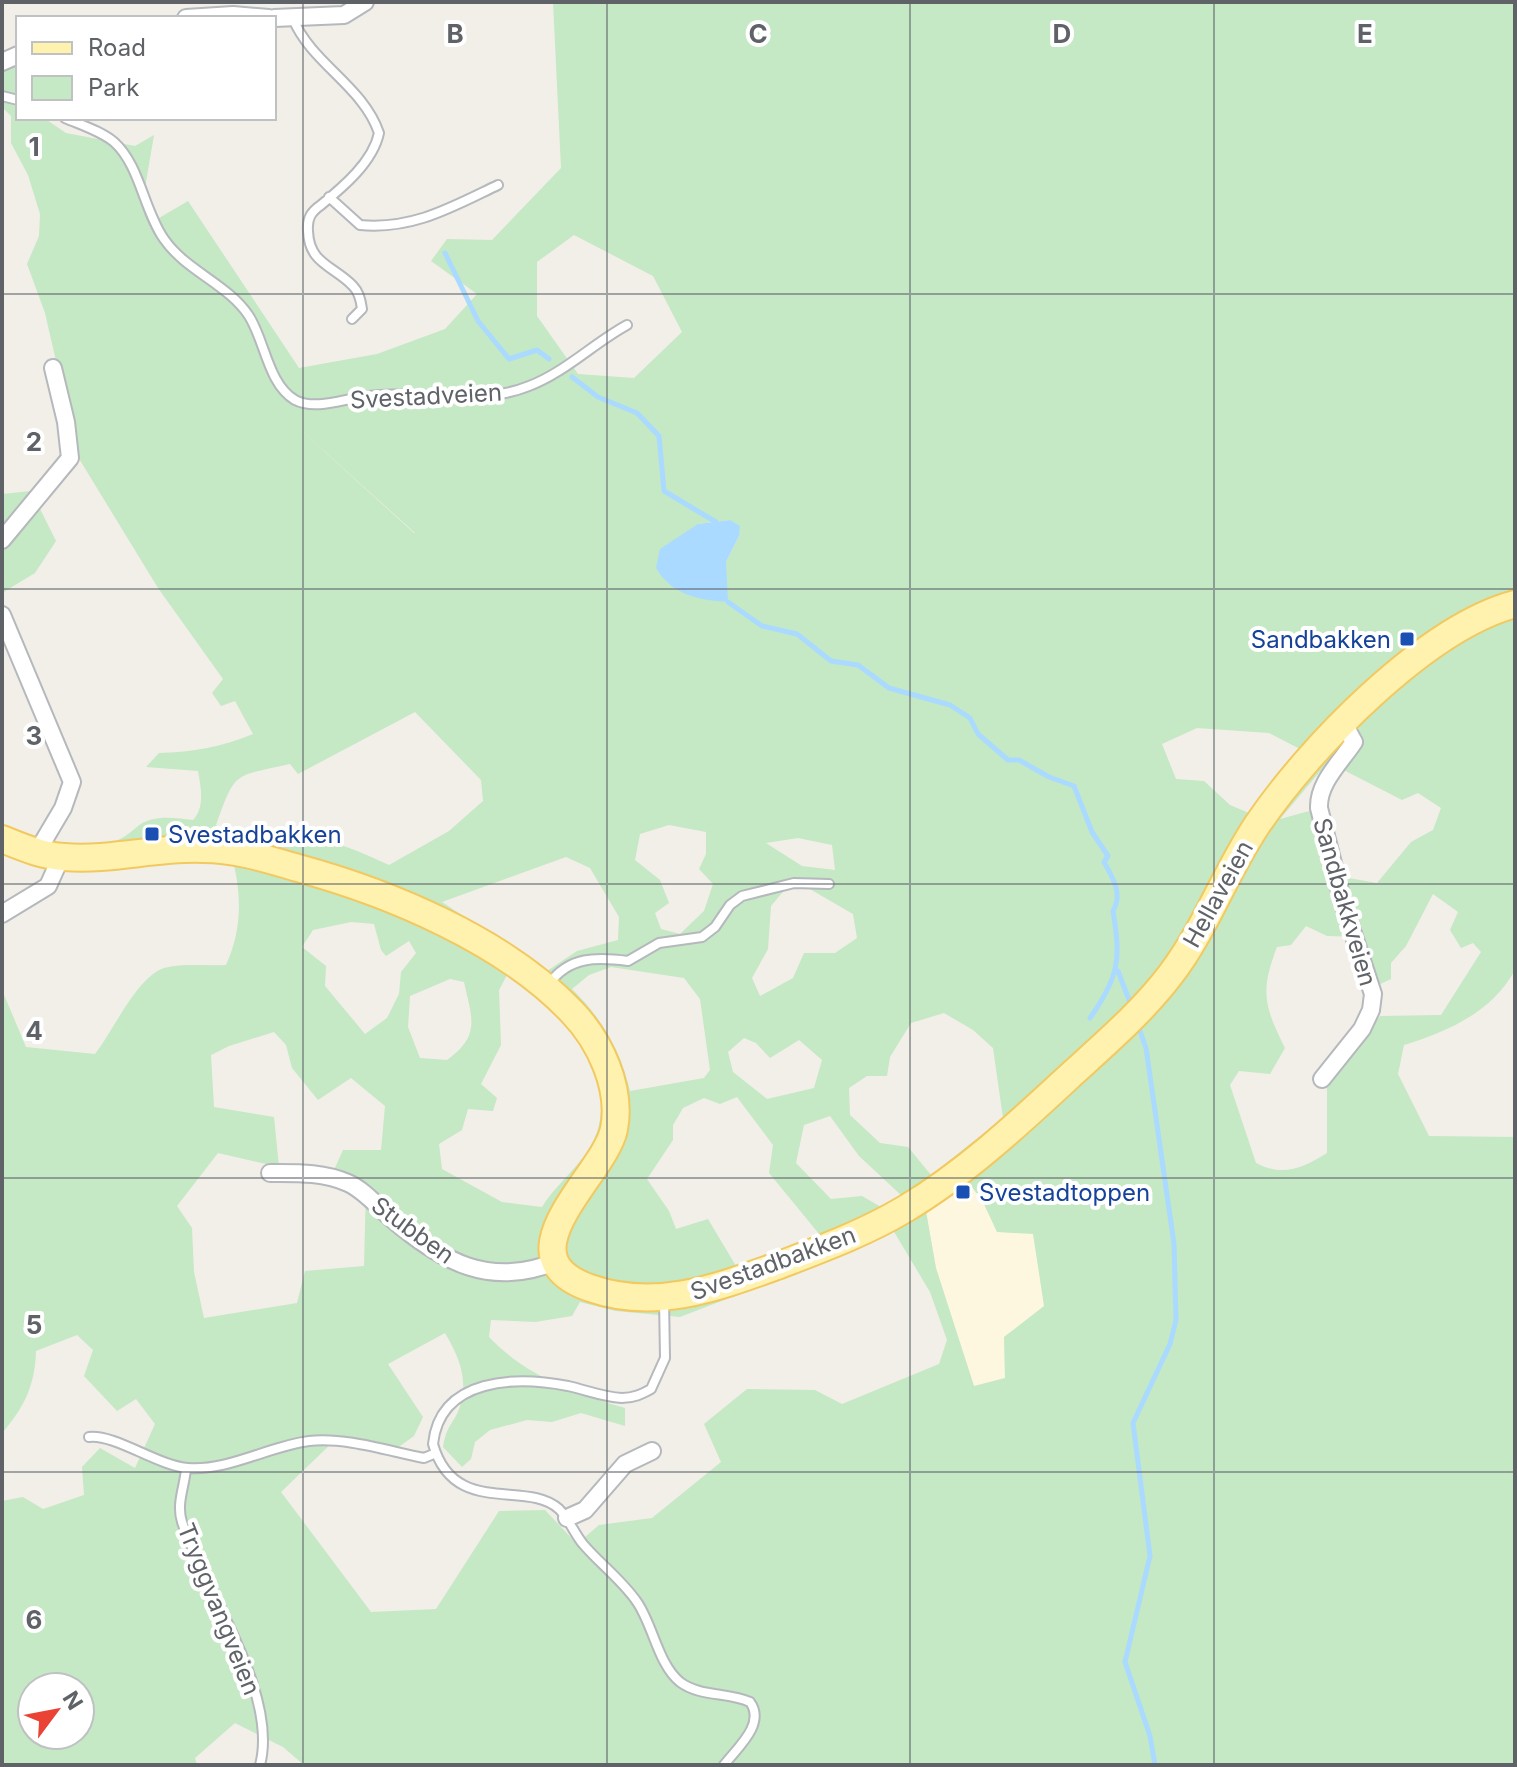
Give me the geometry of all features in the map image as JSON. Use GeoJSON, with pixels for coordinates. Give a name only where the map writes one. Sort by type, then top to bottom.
{"type":"FeatureCollection","features":[{"type":"Feature","properties":{"kind":"main road","name":"Hellaveien"},"geometry":{"type":"LineString","coordinates":[[926,1196],[1024,1118],[1155,993],[1185,954],[1258,823],[1344,724],[1440,637],[1485,614],[1515,604]]}},
{"type":"Feature","properties":{"kind":"main road"},"geometry":{"type":"LineString","coordinates":[[2,839],[49,855],[198,848],[227,850],[276,861],[368,888],[429,914],[546,988],[577,1017],[599,1048],[612,1085],[616,1112],[609,1147],[555,1225],[557,1261]]}},
{"type":"Feature","properties":{"kind":"main road","name":"Svestadbakken"},"geometry":{"type":"LineString","coordinates":[[557,1261],[565,1273],[585,1287],[626,1298],[664,1298],[720,1286],[818,1251],[873,1226],[926,1196]]}},
{"type":"Feature","properties":{"kind":"street"},"geometry":{"type":"LineString","coordinates":[[276,18],[344,15],[365,2]]}},
{"type":"Feature","properties":{"kind":"street"},"geometry":{"type":"LineString","coordinates":[[217,16],[246,16]]}},
{"type":"Feature","properties":{"kind":"street"},"geometry":{"type":"LineString","coordinates":[[2,540],[70,458],[66,422],[53,368]]}},
{"type":"Feature","properties":{"kind":"street"},"geometry":{"type":"LineString","coordinates":[[2,615],[72,782],[49,855],[48,886],[2,914]]}},
{"type":"Feature","properties":{"kind":"street","name":"Sandbakkveien"},"geometry":{"type":"LineString","coordinates":[[1322,1079],[1362,1029],[1371,1010],[1373,994],[1343,903],[1319,808],[1318,797],[1326,781],[1354,742],[1344,724]]}},
{"type":"Feature","properties":{"kind":"street","name":"Stubben"},"geometry":{"type":"LineString","coordinates":[[270,1173],[313,1173],[351,1184],[442,1255],[475,1271],[535,1270],[557,1261]]}},
{"type":"Feature","properties":{"kind":"street"},"geometry":{"type":"LineString","coordinates":[[567,1518],[585,1510],[625,1464],[652,1451]]}},
{"type":"Feature","properties":{"kind":"lane"},"geometry":{"type":"LineString","coordinates":[[293,19],[308,44],[365,105],[379,133],[369,156],[310,215],[309,242],[319,262],[353,286],[360,298],[362,309],[352,319]]}},
{"type":"Feature","properties":{"kind":"lane","name":"Svestadveien"},"geometry":{"type":"LineString","coordinates":[[69,120],[108,138],[123,152],[164,239],[242,307],[254,325],[281,387],[301,402],[317,404],[386,393],[468,397],[511,392],[536,384],[627,325]]}},
{"type":"Feature","properties":{"kind":"lane"},"geometry":{"type":"LineString","coordinates":[[329,197],[360,225],[408,225],[434,217],[498,185]]}},
{"type":"Feature","properties":{"kind":"lane"},"geometry":{"type":"LineString","coordinates":[[546,988],[559,972],[575,963],[601,956],[628,961],[659,943],[702,937],[742,896],[794,883],[829,884]]}},
{"type":"Feature","properties":{"kind":"lane"},"geometry":{"type":"LineString","coordinates":[[664,1298],[665,1358],[651,1389],[624,1398],[525,1381],[479,1385],[463,1393],[442,1416],[434,1435],[436,1453],[445,1467],[473,1489],[507,1497],[538,1496],[567,1518],[580,1540],[637,1600],[673,1675],[700,1691],[744,1699],[753,1706],[752,1729],[724,1765]]}},
{"type":"Feature","properties":{"kind":"lane"},"geometry":{"type":"LineString","coordinates":[[89,1437],[186,1468],[210,1466],[311,1441],[424,1458],[436,1453]]}},
{"type":"Feature","properties":{"kind":"lane","name":"Tryggvangveien"},"geometry":{"type":"LineString","coordinates":[[186,1468],[180,1499],[181,1520],[228,1619],[255,1699],[263,1730],[260,1765]]}},
{"type":"Feature","properties":{"kind":"shaded area"},"geometry":{"type":"Polygon","coordinates":[[[967,1181],[982,1198],[997,1232],[1033,1233],[1045,1306],[1004,1337],[1005,1378],[974,1386],[936,1268],[926,1211],[967,1181]]]}},
{"type":"Feature","properties":{"kind":"green space"},"geometry":{"type":"Polygon","coordinates":[[[553,2],[1515,2],[1515,970],[1494,997],[1468,1018],[1404,1045],[1398,1074],[1429,1136],[1515,1137],[1515,1765],[304,1765],[283,1747],[235,1723],[195,1758],[197,1765],[2,1765],[2,1501],[23,1497],[43,1509],[84,1495],[82,1467],[100,1448],[135,1468],[155,1424],[136,1399],[117,1411],[84,1376],[93,1350],[77,1335],[36,1351],[34,1374],[27,1395],[2,1433],[2,990],[26,1047],[95,1054],[135,993],[154,973],[179,966],[226,965],[235,940],[239,903],[234,865],[166,861],[121,870],[43,869],[2,851],[2,824],[56,843],[84,846],[116,841],[151,820],[193,820],[201,803],[198,771],[146,767],[159,753],[207,748],[253,734],[235,701],[221,706],[212,693],[223,679],[158,588],[78,457],[45,313],[27,264],[39,236],[40,214],[28,175],[11,143],[11,116],[2,107],[2,67],[16,62],[16,120],[47,120],[66,133],[135,146],[154,135],[145,188],[159,218],[188,201],[299,368],[377,354],[445,329],[477,294],[431,261],[447,239],[492,240],[561,168],[553,2]],[[574,235],[537,262],[537,316],[578,374],[634,378],[682,332],[653,276],[574,235]],[[282,413],[414,533],[415,533],[282,413]],[[730,520],[698,524],[726,562],[739,536],[730,520]],[[415,712],[298,774],[290,764],[239,779],[228,794],[216,825],[224,831],[268,829],[309,836],[389,865],[449,831],[483,801],[481,780],[415,712]],[[1197,728],[1162,744],[1176,779],[1204,781],[1230,805],[1249,813],[1300,749],[1269,733],[1197,728]],[[1328,762],[1280,819],[1313,810],[1343,877],[1377,883],[1411,842],[1433,830],[1441,808],[1418,793],[1402,800],[1328,762]],[[669,825],[640,834],[635,860],[660,880],[669,903],[655,913],[661,929],[680,934],[704,911],[713,884],[699,869],[706,854],[706,832],[669,825]],[[798,838],[766,843],[802,866],[835,870],[832,845],[798,838]],[[566,857],[442,902],[547,971],[577,951],[618,940],[619,917],[590,868],[566,857]],[[787,887],[771,906],[768,949],[752,978],[760,996],[793,978],[804,953],[835,953],[857,938],[853,914],[808,888],[787,887]],[[1433,894],[1406,946],[1391,963],[1391,979],[1374,987],[1359,937],[1327,936],[1306,926],[1291,945],[1277,947],[1268,975],[1267,998],[1272,1021],[1285,1048],[1270,1074],[1239,1071],[1230,1085],[1256,1163],[1275,1169],[1293,1169],[1327,1153],[1327,1088],[1380,1016],[1441,1015],[1481,952],[1473,943],[1461,948],[1450,930],[1458,912],[1433,894]],[[351,922],[313,930],[302,947],[326,966],[325,986],[365,1034],[387,1018],[399,994],[401,972],[416,953],[409,941],[386,956],[381,950],[374,924],[351,922]],[[611,967],[589,975],[572,989],[592,1011],[608,1036],[630,1091],[704,1078],[710,1070],[700,999],[684,978],[611,967]],[[507,975],[499,990],[501,1045],[481,1084],[497,1098],[493,1111],[468,1109],[462,1130],[439,1144],[442,1169],[502,1202],[542,1207],[592,1143],[601,1108],[599,1085],[578,1042],[544,1004],[507,975]],[[450,979],[410,996],[408,1027],[420,1058],[447,1060],[465,1043],[471,1026],[464,982],[450,979]],[[944,1013],[911,1023],[890,1057],[887,1076],[867,1076],[849,1088],[850,1115],[880,1143],[908,1147],[931,1175],[1003,1118],[993,1048],[973,1030],[944,1013]],[[274,1032],[211,1055],[214,1107],[274,1117],[279,1167],[218,1153],[177,1206],[192,1228],[194,1272],[204,1318],[297,1303],[305,1271],[364,1266],[366,1189],[334,1170],[343,1150],[381,1150],[385,1106],[351,1078],[318,1100],[292,1068],[286,1045],[274,1032]],[[744,1038],[728,1052],[733,1072],[767,1099],[814,1088],[822,1060],[799,1040],[770,1058],[756,1043],[744,1038]],[[737,1097],[720,1104],[704,1098],[683,1108],[673,1125],[673,1140],[647,1179],[669,1211],[676,1229],[708,1219],[736,1266],[820,1235],[769,1173],[773,1145],[737,1097]],[[830,1116],[804,1125],[796,1163],[831,1199],[862,1196],[881,1207],[902,1196],[859,1156],[830,1116]],[[967,1181],[926,1211],[936,1268],[974,1386],[1005,1378],[1004,1337],[1044,1306],[1033,1234],[997,1232],[982,1200],[967,1181]],[[893,1230],[859,1248],[680,1317],[616,1311],[580,1302],[572,1316],[535,1322],[491,1320],[489,1337],[518,1362],[552,1382],[625,1408],[625,1426],[581,1413],[552,1422],[527,1420],[490,1430],[475,1442],[471,1459],[462,1467],[443,1447],[460,1406],[463,1386],[458,1359],[445,1333],[388,1364],[423,1417],[414,1436],[390,1453],[338,1437],[281,1492],[371,1612],[436,1609],[499,1511],[545,1510],[577,1544],[599,1525],[652,1518],[721,1462],[704,1424],[747,1389],[815,1390],[842,1404],[939,1364],[947,1340],[930,1292],[893,1230]]]}},
{"type":"Feature","properties":{"kind":"green space"},"geometry":{"type":"Polygon","coordinates":[[[31,491],[56,541],[35,573],[2,593],[2,494],[31,491]]]}},
{"type":"Feature","properties":{"kind":"water"},"geometry":{"type":"Polygon","coordinates":[[[730,520],[740,526],[739,536],[726,562],[728,602],[687,594],[662,577],[656,568],[660,549],[698,524],[730,520]]]}},
{"type":"Feature","properties":{"kind":"waterway"},"geometry":{"type":"LineString","coordinates":[[445,253],[478,321],[509,359],[537,350],[549,359]]}},
{"type":"Feature","properties":{"kind":"waterway"},"geometry":{"type":"LineString","coordinates":[[572,377],[598,397],[637,413],[659,436],[664,491],[716,522]]}},
{"type":"Feature","properties":{"kind":"waterway"},"geometry":{"type":"LineString","coordinates":[[728,602],[762,626],[797,634],[831,661],[858,665],[889,688],[950,705],[970,718],[978,734],[1008,760],[1019,760],[1049,777],[1074,786],[1092,832],[1108,856],[1104,862],[1117,892],[1113,911],[1117,943],[1115,968],[1107,991],[1090,1018]]}},
{"type":"Feature","properties":{"kind":"waterway"},"geometry":{"type":"LineString","coordinates":[[1118,971],[1129,1000]]}},
{"type":"Feature","properties":{"kind":"waterway"},"geometry":{"type":"LineString","coordinates":[[1140,1031],[1146,1048],[1174,1244],[1176,1320],[1170,1344],[1133,1423],[1150,1556],[1125,1662],[1150,1736],[1155,1765]]}},
{"type":"Feature","properties":{"kind":"place","name":"Sandbakken"},"geometry":{"type":"Point","coordinates":[1407,639]}},
{"type":"Feature","properties":{"kind":"place","name":"Svestadbakken"},"geometry":{"type":"Point","coordinates":[152,834]}},
{"type":"Feature","properties":{"kind":"place","name":"Svestadtoppen"},"geometry":{"type":"Point","coordinates":[963,1192]}}]}
